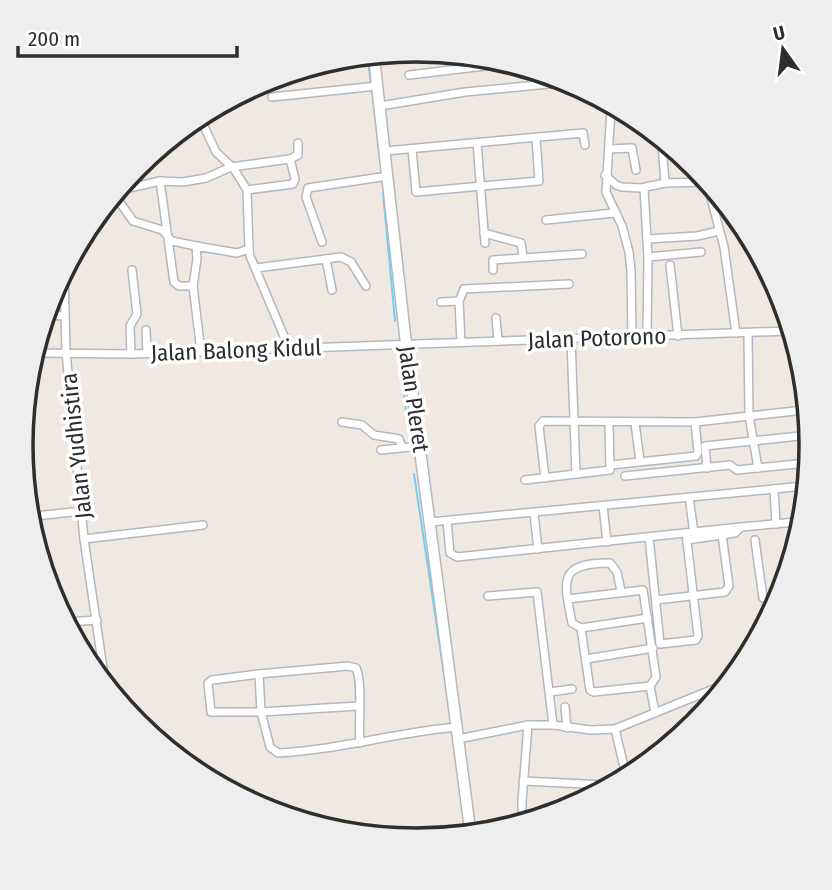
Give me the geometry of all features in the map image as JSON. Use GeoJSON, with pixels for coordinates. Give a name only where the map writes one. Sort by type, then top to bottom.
{"type":"FeatureCollection","features":[{"type":"Feature","properties":{"kind":"main road","name":"Jalan Pleret"},"geometry":{"type":"LineString","coordinates":[[375,65],[406,344],[469,823]]}},
{"type":"Feature","properties":{"kind":"street"},"geometry":{"type":"LineString","coordinates":[[409,75],[474,67]]}},
{"type":"Feature","properties":{"kind":"street"},"geometry":{"type":"LineString","coordinates":[[380,106],[465,92],[543,84]]}},
{"type":"Feature","properties":{"kind":"street"},"geometry":{"type":"LineString","coordinates":[[272,97],[377,86]]}},
{"type":"Feature","properties":{"kind":"street"},"geometry":{"type":"LineString","coordinates":[[611,116],[606,192],[622,226],[629,252],[632,338]]}},
{"type":"Feature","properties":{"kind":"street"},"geometry":{"type":"LineString","coordinates":[[204,126],[216,152],[232,167],[247,190],[250,256],[289,348]]}},
{"type":"Feature","properties":{"kind":"street"},"geometry":{"type":"LineString","coordinates":[[385,151],[583,133],[584,145]]}},
{"type":"Feature","properties":{"kind":"street"},"geometry":{"type":"LineString","coordinates":[[412,149],[416,192],[481,187],[540,181],[536,138]]}},
{"type":"Feature","properties":{"kind":"street"},"geometry":{"type":"LineString","coordinates":[[133,187],[160,181],[183,182],[206,178],[232,167],[290,159],[298,155],[298,143]]}},
{"type":"Feature","properties":{"kind":"street"},"geometry":{"type":"LineString","coordinates":[[477,143],[485,243]]}},
{"type":"Feature","properties":{"kind":"street"},"geometry":{"type":"LineString","coordinates":[[610,149],[632,148],[636,170]]}},
{"type":"Feature","properties":{"kind":"street"},"geometry":{"type":"LineString","coordinates":[[663,152],[665,183]]}},
{"type":"Feature","properties":{"kind":"street"},"geometry":{"type":"LineString","coordinates":[[247,190],[293,184],[295,179],[290,159]]}},
{"type":"Feature","properties":{"kind":"street"},"geometry":{"type":"LineString","coordinates":[[605,175],[616,186],[644,187],[694,182]]}},
{"type":"Feature","properties":{"kind":"street"},"geometry":{"type":"LineString","coordinates":[[322,242],[306,197],[308,188],[388,176]]}},
{"type":"Feature","properties":{"kind":"street"},"geometry":{"type":"LineString","coordinates":[[160,181],[174,282],[179,286],[193,286]]}},
{"type":"Feature","properties":{"kind":"street"},"geometry":{"type":"LineString","coordinates":[[644,187],[648,257],[648,337]]}},
{"type":"Feature","properties":{"kind":"street"},"geometry":{"type":"LineString","coordinates":[[120,202],[134,221],[162,230],[167,238],[176,243],[237,253],[249,249]]}},
{"type":"Feature","properties":{"kind":"street"},"geometry":{"type":"LineString","coordinates":[[712,202],[727,266],[736,332]]}},
{"type":"Feature","properties":{"kind":"street"},"geometry":{"type":"LineString","coordinates":[[547,220],[614,213]]}},
{"type":"Feature","properties":{"kind":"street"},"geometry":{"type":"LineString","coordinates":[[647,239],[719,232]]}},
{"type":"Feature","properties":{"kind":"street"},"geometry":{"type":"LineString","coordinates":[[484,233],[521,243],[523,257]]}},
{"type":"Feature","properties":{"kind":"street"},"geometry":{"type":"LineString","coordinates":[[196,246],[193,286],[201,352]]}},
{"type":"Feature","properties":{"kind":"street"},"geometry":{"type":"LineString","coordinates":[[648,257],[701,252]]}},
{"type":"Feature","properties":{"kind":"street"},"geometry":{"type":"LineString","coordinates":[[494,270],[493,260],[582,254]]}},
{"type":"Feature","properties":{"kind":"street"},"geometry":{"type":"LineString","coordinates":[[256,268],[345,258],[351,262],[366,286]]}},
{"type":"Feature","properties":{"kind":"street"},"geometry":{"type":"LineString","coordinates":[[326,259],[332,290]]}},
{"type":"Feature","properties":{"kind":"street"},"geometry":{"type":"LineString","coordinates":[[670,265],[678,336]]}},
{"type":"Feature","properties":{"kind":"street"},"geometry":{"type":"LineString","coordinates":[[131,354],[130,326],[137,314],[132,270]]}},
{"type":"Feature","properties":{"kind":"street"},"geometry":{"type":"LineString","coordinates":[[461,341],[459,301],[464,289],[569,284]]}},
{"type":"Feature","properties":{"kind":"street","name":"Jalan Yudhistira"},"geometry":{"type":"LineString","coordinates":[[64,294],[66,352],[84,539],[103,665]]}},
{"type":"Feature","properties":{"kind":"street"},"geometry":{"type":"LineString","coordinates":[[441,302],[459,301]]}},
{"type":"Feature","properties":{"kind":"street"},"geometry":{"type":"LineString","coordinates":[[56,316],[65,316]]}},
{"type":"Feature","properties":{"kind":"street"},"geometry":{"type":"LineString","coordinates":[[496,318],[498,341]]}},
{"type":"Feature","properties":{"kind":"street"},"geometry":{"type":"LineString","coordinates":[[146,330],[146,353]]}},
{"type":"Feature","properties":{"kind":"street","name":"Jalan Potorono"},"geometry":{"type":"LineString","coordinates":[[406,344],[781,331]]}},
{"type":"Feature","properties":{"kind":"street"},"geometry":{"type":"LineString","coordinates":[[748,333],[749,415],[758,468]]}},
{"type":"Feature","properties":{"kind":"street"},"geometry":{"type":"LineString","coordinates":[[571,340],[576,474]]}},
{"type":"Feature","properties":{"kind":"street","name":"Jalan Balong Kidul"},"geometry":{"type":"LineString","coordinates":[[45,353],[131,354],[406,344]]}},
{"type":"Feature","properties":{"kind":"street"},"geometry":{"type":"LineString","coordinates":[[545,478],[540,423],[548,420],[609,423],[695,422],[797,411]]}},
{"type":"Feature","properties":{"kind":"street"},"geometry":{"type":"LineString","coordinates":[[342,422],[362,425],[373,435],[399,439],[402,447]]}},
{"type":"Feature","properties":{"kind":"street"},"geometry":{"type":"LineString","coordinates":[[611,465],[698,454],[695,422]]}},
{"type":"Feature","properties":{"kind":"street"},"geometry":{"type":"LineString","coordinates":[[525,480],[610,470],[609,423]]}},
{"type":"Feature","properties":{"kind":"street"},"geometry":{"type":"LineString","coordinates":[[635,423],[639,461]]}},
{"type":"Feature","properties":{"kind":"street"},"geometry":{"type":"LineString","coordinates":[[707,468],[705,446],[799,436]]}},
{"type":"Feature","properties":{"kind":"street"},"geometry":{"type":"LineString","coordinates":[[381,450],[421,446]]}},
{"type":"Feature","properties":{"kind":"street"},"geometry":{"type":"LineString","coordinates":[[625,476],[730,465],[735,470],[798,464]]}},
{"type":"Feature","properties":{"kind":"street"},"geometry":{"type":"LineString","coordinates":[[430,522],[796,487]]}},
{"type":"Feature","properties":{"kind":"street"},"geometry":{"type":"LineString","coordinates":[[774,489],[776,524]]}},
{"type":"Feature","properties":{"kind":"street"},"geometry":{"type":"LineString","coordinates":[[649,537],[660,644],[687,642],[698,638],[689,535],[690,497]]}},
{"type":"Feature","properties":{"kind":"street"},"geometry":{"type":"LineString","coordinates":[[603,506],[607,542]]}},
{"type":"Feature","properties":{"kind":"street"},"geometry":{"type":"LineString","coordinates":[[40,515],[82,511]]}},
{"type":"Feature","properties":{"kind":"street"},"geometry":{"type":"LineString","coordinates":[[534,514],[538,549]]}},
{"type":"Feature","properties":{"kind":"street"},"geometry":{"type":"LineString","coordinates":[[447,521],[452,556],[649,537],[722,536],[735,533],[741,527]]}},
{"type":"Feature","properties":{"kind":"street"},"geometry":{"type":"LineString","coordinates":[[689,535],[790,523]]}},
{"type":"Feature","properties":{"kind":"street"},"geometry":{"type":"LineString","coordinates":[[84,539],[203,525]]}},
{"type":"Feature","properties":{"kind":"street"},"geometry":{"type":"LineString","coordinates":[[656,600],[722,593],[728,589],[722,536]]}},
{"type":"Feature","properties":{"kind":"street"},"geometry":{"type":"LineString","coordinates":[[755,540],[763,598],[766,599]]}},
{"type":"Feature","properties":{"kind":"street"},"geometry":{"type":"LineString","coordinates":[[621,591],[618,576],[610,563],[583,565],[572,571],[565,588],[572,623],[581,628],[648,618]]}},
{"type":"Feature","properties":{"kind":"street"},"geometry":{"type":"LineString","coordinates":[[568,599],[643,590],[656,677],[650,687],[655,713]]}},
{"type":"Feature","properties":{"kind":"street"},"geometry":{"type":"LineString","coordinates":[[488,596],[537,592],[553,725]]}},
{"type":"Feature","properties":{"kind":"street"},"geometry":{"type":"LineString","coordinates":[[77,621],[97,620]]}},
{"type":"Feature","properties":{"kind":"street"},"geometry":{"type":"LineString","coordinates":[[581,628],[592,691],[650,687]]}},
{"type":"Feature","properties":{"kind":"street"},"geometry":{"type":"LineString","coordinates":[[586,659],[653,648]]}},
{"type":"Feature","properties":{"kind":"street"},"geometry":{"type":"LineString","coordinates":[[358,706],[213,713],[209,709],[207,686],[212,680],[352,667],[359,673],[360,743]]}},
{"type":"Feature","properties":{"kind":"street"},"geometry":{"type":"LineString","coordinates":[[259,674],[261,712],[270,747],[278,752],[360,743],[422,730],[457,727]]}},
{"type":"Feature","properties":{"kind":"street"},"geometry":{"type":"LineString","coordinates":[[550,692],[572,689]]}},
{"type":"Feature","properties":{"kind":"street"},"geometry":{"type":"LineString","coordinates":[[458,739],[528,725],[591,730],[615,729],[709,691]]}},
{"type":"Feature","properties":{"kind":"street"},"geometry":{"type":"LineString","coordinates":[[565,707],[567,728]]}},
{"type":"Feature","properties":{"kind":"street"},"geometry":{"type":"LineString","coordinates":[[522,813],[528,725]]}},
{"type":"Feature","properties":{"kind":"street"},"geometry":{"type":"LineString","coordinates":[[615,729],[624,766]]}},
{"type":"Feature","properties":{"kind":"street"},"geometry":{"type":"LineString","coordinates":[[523,781],[592,784]]}},
{"type":"Feature","properties":{"kind":"waterway"},"geometry":{"type":"LineString","coordinates":[[369,66],[371,83]]}},
{"type":"Feature","properties":{"kind":"waterway"},"geometry":{"type":"LineString","coordinates":[[372,88],[380,161]]}},
{"type":"Feature","properties":{"kind":"waterway"},"geometry":{"type":"LineString","coordinates":[[383,193],[395,321]]}},
{"type":"Feature","properties":{"kind":"waterway"},"geometry":{"type":"LineString","coordinates":[[399,349],[406,412]]}},
{"type":"Feature","properties":{"kind":"waterway"},"geometry":{"type":"LineString","coordinates":[[414,474],[451,720]]}},
{"type":"Feature","properties":{"kind":"waterway"},"geometry":{"type":"LineString","coordinates":[[456,762],[459,784]]}}]}
